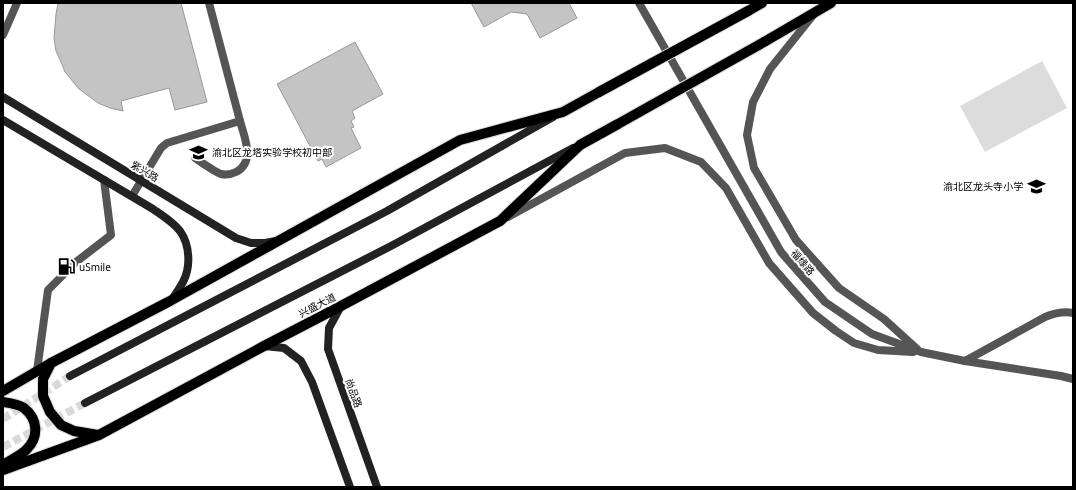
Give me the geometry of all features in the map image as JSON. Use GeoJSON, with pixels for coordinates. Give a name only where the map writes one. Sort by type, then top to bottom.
{"type":"FeatureCollection","features":[{"type":"Feature","properties":{"kind":"main road"},"geometry":{"type":"LineString","coordinates":[[70,376],[387,211],[599,92],[762,3]]}},
{"type":"Feature","properties":{"kind":"main road"},"geometry":{"type":"LineString","coordinates":[[816,12],[832,3]]}},
{"type":"Feature","properties":{"kind":"main road","name":"兴盛大道"},"geometry":{"type":"LineString","coordinates":[[3,470],[99,435],[500,221],[580,145],[816,12]]}},
{"type":"Feature","properties":{"kind":"main road","name":"紫兴路"},"geometry":{"type":"LineString","coordinates":[[3,97],[236,238],[251,243],[265,243],[282,240]]}},
{"type":"Feature","properties":{"kind":"main road"},"geometry":{"type":"LineString","coordinates":[[3,391],[50,363],[170,301],[282,240],[460,140],[563,112]]}},
{"type":"Feature","properties":{"kind":"main road"},"geometry":{"type":"LineString","coordinates":[[3,120],[132,196],[169,220],[180,232],[186,243],[188,255],[188,267],[184,281],[170,301]]}},
{"type":"Feature","properties":{"kind":"main road"},"geometry":{"type":"LineString","coordinates":[[85,403],[390,246],[580,145]]}},
{"type":"Feature","properties":{"kind":"main road","name":"尚品路"},"geometry":{"type":"LineString","coordinates":[[341,306],[329,328],[328,349],[377,487]]}},
{"type":"Feature","properties":{"kind":"main road"},"geometry":{"type":"LineString","coordinates":[[264,346],[284,348],[301,361],[312,382],[350,487]]}},
{"type":"Feature","properties":{"kind":"main road"},"geometry":{"type":"LineString","coordinates":[[50,363],[43,379],[43,396],[50,412],[61,425],[74,432],[99,435]]}},
{"type":"Feature","properties":{"kind":"main road"},"geometry":{"type":"LineString","coordinates":[[3,402],[13,403],[23,407],[31,416],[36,426],[34,439],[26,450],[3,465]]}},
{"type":"Feature","properties":{"kind":"street"},"geometry":{"type":"LineString","coordinates":[[3,35],[17,3]]}},
{"type":"Feature","properties":{"kind":"street"},"geometry":{"type":"LineString","coordinates":[[195,158],[221,174],[229,174],[242,168],[247,160],[247,151],[240,121],[209,3]]}},
{"type":"Feature","properties":{"kind":"street","name":"福缘路"},"geometry":{"type":"LineString","coordinates":[[639,3],[781,252],[825,302],[872,334],[921,352],[1073,379]]}},
{"type":"Feature","properties":{"kind":"street"},"geometry":{"type":"LineString","coordinates":[[816,12],[770,69],[753,102],[747,135],[754,168],[796,240],[838,288],[884,319],[921,352]]}},
{"type":"Feature","properties":{"kind":"street"},"geometry":{"type":"LineString","coordinates":[[132,196],[161,148],[167,143],[240,121]]}},
{"type":"Feature","properties":{"kind":"street"},"geometry":{"type":"LineString","coordinates":[[500,221],[625,152],[665,148],[701,162],[726,188],[769,263],[814,313],[836,331],[854,343],[878,350],[921,352]]}},
{"type":"Feature","properties":{"kind":"street"},"geometry":{"type":"LineString","coordinates":[[37,371],[48,290],[76,262],[111,235],[104,180]]}},
{"type":"Feature","properties":{"kind":"street"},"geometry":{"type":"LineString","coordinates":[[965,361],[1045,317],[1055,313],[1073,313]]}},
{"type":"Feature","properties":{"kind":"shaded area"},"geometry":{"type":"Polygon","coordinates":[[[1042,61],[1067,108],[985,152],[960,106],[1042,61]]]}},
{"type":"Feature","properties":{"kind":"building"},"geometry":{"type":"Polygon","coordinates":[[[58,3],[181,3],[207,102],[175,110],[169,88],[121,101],[123,111],[98,103],[79,89],[65,72],[56,51],[54,38],[58,3]]]}},
{"type":"Feature","properties":{"kind":"building"},"geometry":{"type":"Polygon","coordinates":[[[471,3],[569,3],[577,18],[540,38],[527,14],[511,12],[484,27],[471,3]]]}},
{"type":"Feature","properties":{"kind":"building"},"geometry":{"type":"Polygon","coordinates":[[[355,42],[383,94],[352,111],[355,118],[351,121],[354,127],[351,128],[361,148],[326,167],[322,159],[318,161],[277,84],[355,42]]]}},
{"type":"Feature","properties":{"kind":"tunnel"},"geometry":{"type":"LineString","coordinates":[[3,419],[70,376]]}},
{"type":"Feature","properties":{"kind":"tunnel"},"geometry":{"type":"LineString","coordinates":[[3,447],[85,403]]}},
{"type":"Feature","properties":{"kind":"place","name":"渝北区龙塔实验学校初中部"},"geometry":{"type":"Point","coordinates":[199,152]}},
{"type":"Feature","properties":{"kind":"place","name":"渝北区龙头寺小学"},"geometry":{"type":"Point","coordinates":[1036,186]}},
{"type":"Feature","properties":{"kind":"place","name":"uSmile"},"geometry":{"type":"Point","coordinates":[66,267]}}]}
